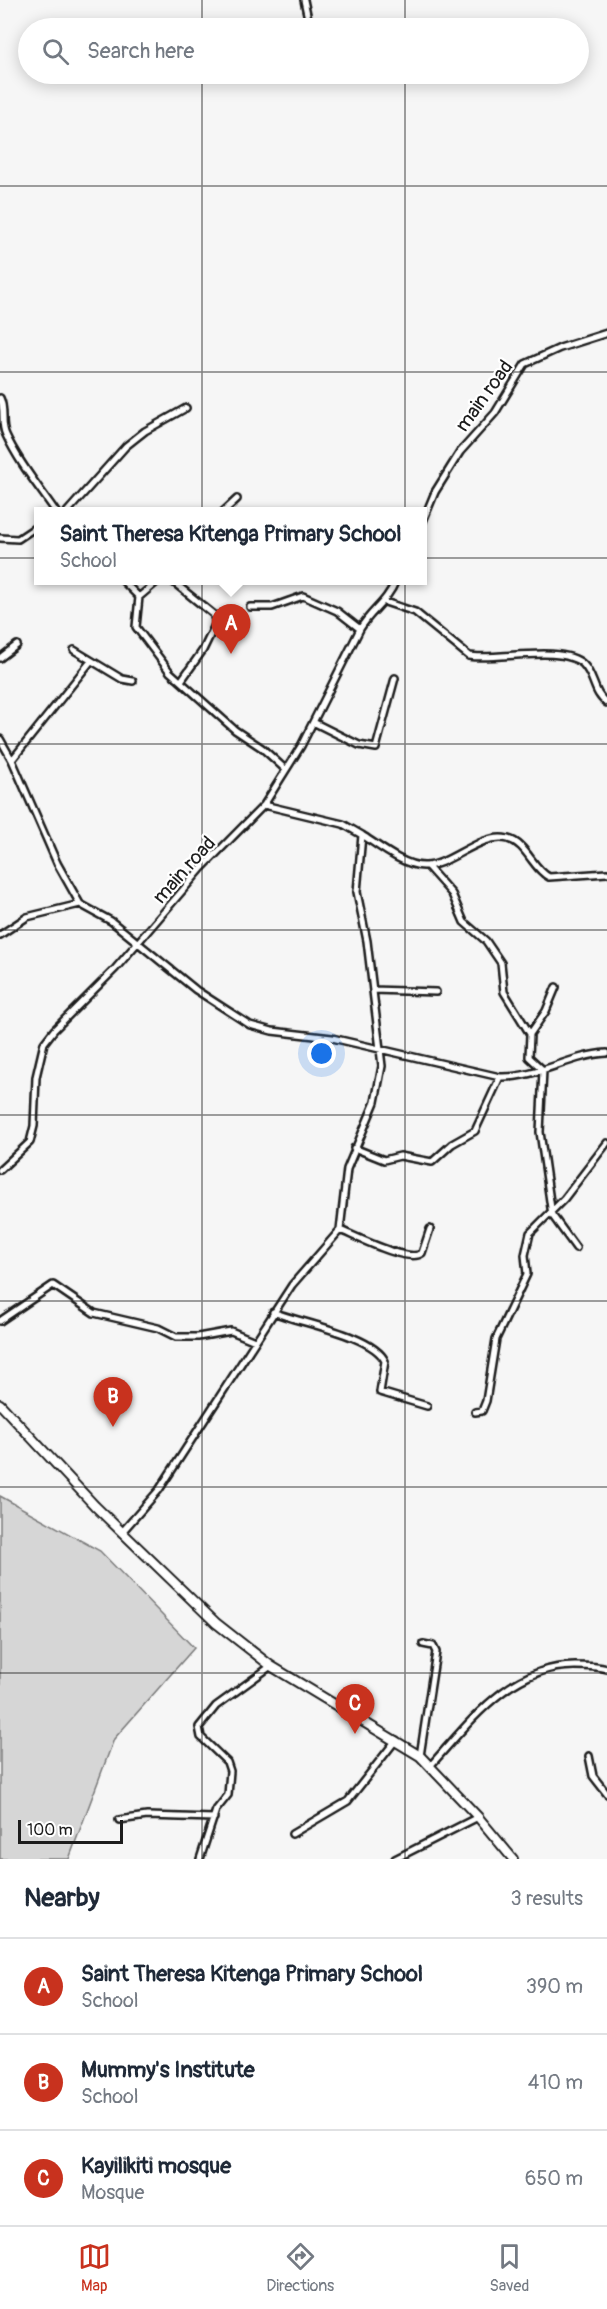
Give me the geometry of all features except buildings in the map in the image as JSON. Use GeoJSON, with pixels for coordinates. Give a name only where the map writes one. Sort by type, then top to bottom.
{"type":"FeatureCollection","features":[{"type":"Feature","properties":{"kind":"main road"},"geometry":{"type":"LineString","coordinates":[[0,1404],[17,1425],[122,1532],[216,1623],[271,1666],[420,1756],[478,1817],[513,1859]]}},
{"type":"Feature","properties":{"kind":"street"},"geometry":{"type":"LineString","coordinates":[[304,0],[308,18]]}},
{"type":"Feature","properties":{"kind":"street","name":"main road"},"geometry":{"type":"LineString","coordinates":[[427,511],[435,492],[460,452],[495,413],[525,364],[560,348],[607,333]]}},
{"type":"Feature","properties":{"kind":"street"},"geometry":{"type":"LineString","coordinates":[[0,398],[4,410],[2,435],[53,507]]}},
{"type":"Feature","properties":{"kind":"street"},"geometry":{"type":"LineString","coordinates":[[71,507],[126,446],[145,431],[186,408]]}},
{"type":"Feature","properties":{"kind":"street"},"geometry":{"type":"LineString","coordinates":[[228,507],[237,499]]}},
{"type":"Feature","properties":{"kind":"street"},"geometry":{"type":"LineString","coordinates":[[0,538],[18,539],[34,528]]}},
{"type":"Feature","properties":{"kind":"street"},"geometry":{"type":"LineString","coordinates":[[127,585],[139,597]]}},
{"type":"Feature","properties":{"kind":"street"},"geometry":{"type":"LineString","coordinates":[[153,585],[139,597],[136,627],[170,672],[235,730],[262,748],[285,769]]}},
{"type":"Feature","properties":{"kind":"street"},"geometry":{"type":"LineString","coordinates":[[177,585],[213,614],[216,623],[203,650],[181,681]]}},
{"type":"Feature","properties":{"kind":"street","name":"main road"},"geometry":{"type":"LineString","coordinates":[[0,1170],[30,1142],[34,1126],[36,1077],[44,1043],[138,944],[190,882],[264,805],[314,722],[365,620],[385,602],[394,585]]}},
{"type":"Feature","properties":{"kind":"street"},"geometry":{"type":"LineString","coordinates":[[250,607],[272,607],[303,596],[337,611],[360,629]]}},
{"type":"Feature","properties":{"kind":"street"},"geometry":{"type":"LineString","coordinates":[[385,602],[415,612],[468,656],[480,658],[511,654],[573,659],[583,664],[597,694],[607,704]]}},
{"type":"Feature","properties":{"kind":"street"},"geometry":{"type":"LineString","coordinates":[[0,658],[17,645]]}},
{"type":"Feature","properties":{"kind":"street"},"geometry":{"type":"LineString","coordinates":[[74,650],[122,679],[133,681]]}},
{"type":"Feature","properties":{"kind":"street"},"geometry":{"type":"LineString","coordinates":[[12,760],[91,661]]}},
{"type":"Feature","properties":{"kind":"street"},"geometry":{"type":"LineString","coordinates":[[314,722],[359,745],[376,748],[395,678]]}},
{"type":"Feature","properties":{"kind":"street"},"geometry":{"type":"LineString","coordinates":[[0,739],[12,760],[57,862],[80,904],[111,921],[204,995],[250,1025],[381,1049],[500,1077],[514,1078],[593,1054],[607,1053]]}},
{"type":"Feature","properties":{"kind":"street"},"geometry":{"type":"LineString","coordinates":[[264,805],[343,824],[393,854],[427,867],[452,894],[464,922],[486,941],[501,963],[504,992],[530,1034]]}},
{"type":"Feature","properties":{"kind":"street"},"geometry":{"type":"LineString","coordinates":[[122,1532],[159,1490],[273,1312],[312,1258],[340,1230],[347,1169],[375,1102],[382,1066],[373,990],[357,892],[362,835]]}},
{"type":"Feature","properties":{"kind":"street"},"geometry":{"type":"LineString","coordinates":[[427,867],[469,847],[507,838],[515,842],[549,877],[607,873]]}},
{"type":"Feature","properties":{"kind":"street"},"geometry":{"type":"LineString","coordinates":[[0,935],[27,917],[80,904]]}},
{"type":"Feature","properties":{"kind":"street"},"geometry":{"type":"LineString","coordinates":[[556,987],[546,1011],[530,1034],[529,1057],[543,1070],[540,1132],[554,1221],[566,1231],[576,1248]]}},
{"type":"Feature","properties":{"kind":"street"},"geometry":{"type":"LineString","coordinates":[[373,990],[436,992]]}},
{"type":"Feature","properties":{"kind":"street"},"geometry":{"type":"LineString","coordinates":[[354,1148],[384,1160],[400,1156],[432,1162],[452,1144],[479,1126],[500,1077]]}},
{"type":"Feature","properties":{"kind":"street"},"geometry":{"type":"LineString","coordinates":[[476,1412],[482,1411],[486,1401],[496,1339],[527,1274],[525,1255],[531,1233],[564,1199],[607,1143]]}},
{"type":"Feature","properties":{"kind":"street"},"geometry":{"type":"LineString","coordinates":[[340,1230],[373,1245],[412,1256],[422,1253],[430,1228]]}},
{"type":"Feature","properties":{"kind":"street"},"geometry":{"type":"LineString","coordinates":[[0,1321],[53,1286],[94,1313],[158,1328],[176,1337],[198,1337],[231,1331],[255,1341]]}},
{"type":"Feature","properties":{"kind":"street"},"geometry":{"type":"LineString","coordinates":[[273,1312],[356,1339],[377,1349],[385,1361],[381,1392],[427,1406]]}},
{"type":"Feature","properties":{"kind":"street"},"geometry":{"type":"LineString","coordinates":[[420,1756],[436,1652],[432,1646],[423,1644]]}},
{"type":"Feature","properties":{"kind":"street"},"geometry":{"type":"LineString","coordinates":[[200,1859],[214,1818],[228,1795],[230,1771],[227,1762],[201,1737],[199,1727],[216,1706],[271,1666]]}},
{"type":"Feature","properties":{"kind":"street"},"geometry":{"type":"LineString","coordinates":[[431,1766],[477,1714],[514,1684],[549,1668],[591,1666],[607,1669]]}},
{"type":"Feature","properties":{"kind":"street"},"geometry":{"type":"LineString","coordinates":[[292,1834],[348,1801],[396,1740]]}},
{"type":"Feature","properties":{"kind":"street"},"geometry":{"type":"LineString","coordinates":[[589,1756],[594,1776],[607,1794]]}},
{"type":"Feature","properties":{"kind":"street"},"geometry":{"type":"LineString","coordinates":[[119,1820],[147,1816],[214,1818]]}},
{"type":"Feature","properties":{"kind":"street"},"geometry":{"type":"LineString","coordinates":[[395,1859],[478,1817]]}},
{"type":"Feature","properties":{"kind":"shaded area"},"geometry":{"type":"Polygon","coordinates":[[[0,1496],[100,1551],[194,1648],[114,1739],[69,1859],[0,1859],[0,1496]]]}},
{"type":"Feature","properties":{"kind":"place","name":"Saint Theresa Kitenga Primary School"},"geometry":{"type":"Point","coordinates":[231,654]}},
{"type":"Feature","properties":{"kind":"place","name":"Mummy's Institute"},"geometry":{"type":"Point","coordinates":[113,1427]}},
{"type":"Feature","properties":{"kind":"place","name":"Kayilikiti mosque"},"geometry":{"type":"Point","coordinates":[355,1734]}}]}
